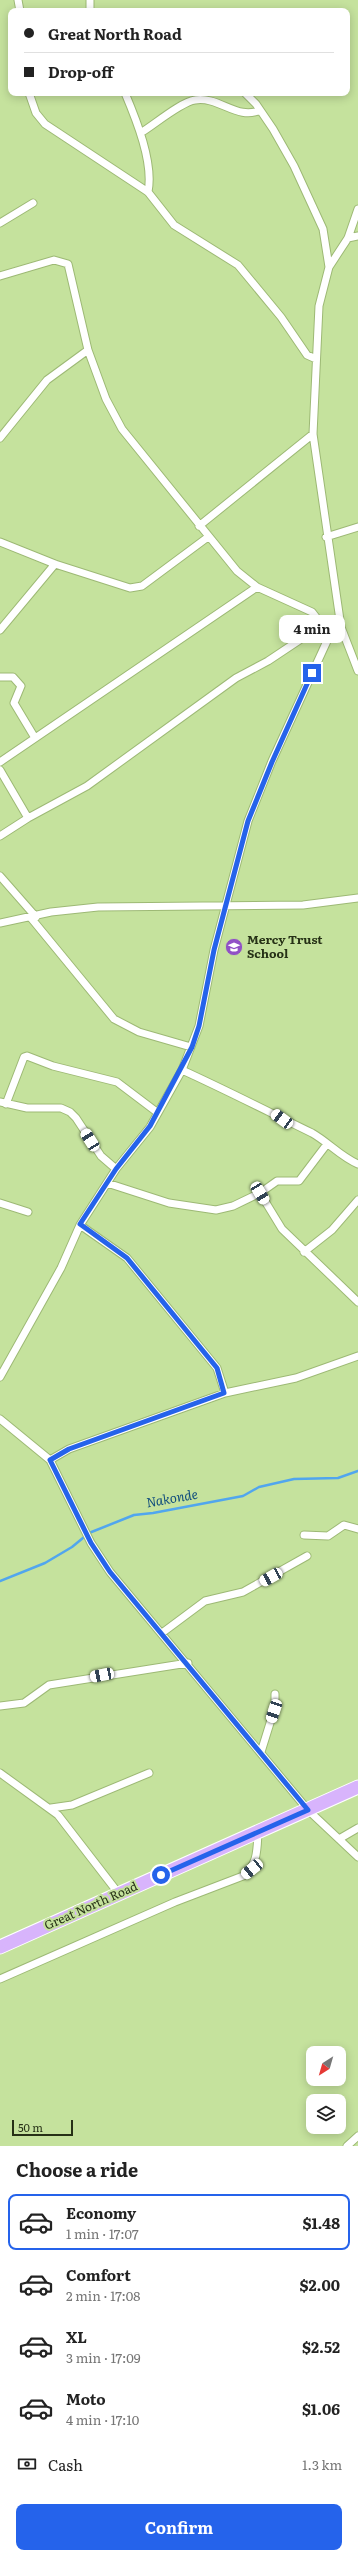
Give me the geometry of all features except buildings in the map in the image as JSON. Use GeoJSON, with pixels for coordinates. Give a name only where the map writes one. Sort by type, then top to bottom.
{"type":"FeatureCollection","features":[{"type":"Feature","properties":{"kind":"highway","name":"Great North Road"},"geometry":{"type":"LineString","coordinates":[[0,1947],[358,1787]]}},
{"type":"Feature","properties":{"kind":"street"},"geometry":{"type":"LineString","coordinates":[[30,96],[36,113],[46,124],[148,192],[174,224],[238,265],[281,317],[306,355],[316,359]]}},
{"type":"Feature","properties":{"kind":"street"},"geometry":{"type":"LineString","coordinates":[[126,96],[142,132],[149,182],[148,192]]}},
{"type":"Feature","properties":{"kind":"street"},"geometry":{"type":"LineString","coordinates":[[248,96],[260,110],[294,166],[320,222],[325,237],[329,267]]}},
{"type":"Feature","properties":{"kind":"street"},"geometry":{"type":"LineString","coordinates":[[142,132],[193,100],[218,102],[245,114],[252,114],[260,110]]}},
{"type":"Feature","properties":{"kind":"street"},"geometry":{"type":"LineString","coordinates":[[0,223],[33,203]]}},
{"type":"Feature","properties":{"kind":"street"},"geometry":{"type":"LineString","coordinates":[[358,209],[348,238],[329,267],[319,306],[313,434],[337,628],[358,671]]}},
{"type":"Feature","properties":{"kind":"street"},"geometry":{"type":"LineString","coordinates":[[348,238],[358,236]]}},
{"type":"Feature","properties":{"kind":"street"},"geometry":{"type":"LineString","coordinates":[[0,276],[54,260],[68,264],[88,350],[106,399],[122,429],[199,526],[237,571],[257,587],[312,612],[322,625],[337,628]]}},
{"type":"Feature","properties":{"kind":"street"},"geometry":{"type":"LineString","coordinates":[[0,438],[47,380],[88,350]]}},
{"type":"Feature","properties":{"kind":"street"},"geometry":{"type":"LineString","coordinates":[[199,526],[313,434]]}},
{"type":"Feature","properties":{"kind":"street"},"geometry":{"type":"LineString","coordinates":[[326,538],[358,527]]}},
{"type":"Feature","properties":{"kind":"street"},"geometry":{"type":"LineString","coordinates":[[0,542],[55,564],[120,586],[137,588],[208,537]]}},
{"type":"Feature","properties":{"kind":"street"},"geometry":{"type":"LineString","coordinates":[[0,630],[55,564]]}},
{"type":"Feature","properties":{"kind":"street"},"geometry":{"type":"LineString","coordinates":[[0,762],[257,587]]}},
{"type":"Feature","properties":{"kind":"street"},"geometry":{"type":"LineString","coordinates":[[0,836],[28,818],[87,786],[236,678],[268,661],[322,625]]}},
{"type":"Feature","properties":{"kind":"street"},"geometry":{"type":"LineString","coordinates":[[0,1377],[61,1268],[80,1224],[116,1169],[158,1114],[182,1070],[199,1026],[214,950],[248,821],[272,762],[337,628]]}},
{"type":"Feature","properties":{"kind":"street"},"geometry":{"type":"LineString","coordinates":[[0,677],[13,677],[21,686],[14,703],[35,738]]}},
{"type":"Feature","properties":{"kind":"street"},"geometry":{"type":"LineString","coordinates":[[0,770],[28,818]]}},
{"type":"Feature","properties":{"kind":"street"},"geometry":{"type":"LineString","coordinates":[[0,876],[114,1019],[139,1032],[192,1047]]}},
{"type":"Feature","properties":{"kind":"street"},"geometry":{"type":"LineString","coordinates":[[0,923],[34,917],[50,912],[98,907],[303,905],[358,898]]}},
{"type":"Feature","properties":{"kind":"street"},"geometry":{"type":"LineString","coordinates":[[116,1169],[101,1156],[76,1118],[70,1112],[61,1108],[27,1108],[3,1103],[24,1057],[27,1056],[53,1066],[117,1082],[158,1114]]}},
{"type":"Feature","properties":{"kind":"street"},"geometry":{"type":"LineString","coordinates":[[182,1070],[271,1111],[358,1164]]}},
{"type":"Feature","properties":{"kind":"street"},"geometry":{"type":"LineString","coordinates":[[107,1183],[169,1203],[216,1210],[233,1206],[260,1193],[277,1181],[302,1179],[327,1144]]}},
{"type":"Feature","properties":{"kind":"street"},"geometry":{"type":"LineString","coordinates":[[260,1193],[282,1229],[304,1252],[358,1302]]}},
{"type":"Feature","properties":{"kind":"street"},"geometry":{"type":"LineString","coordinates":[[304,1252],[332,1230],[358,1200]]}},
{"type":"Feature","properties":{"kind":"street"},"geometry":{"type":"LineString","coordinates":[[0,1203],[28,1212]]}},
{"type":"Feature","properties":{"kind":"street"},"geometry":{"type":"LineString","coordinates":[[80,1224],[127,1258],[217,1368],[224,1393]]}},
{"type":"Feature","properties":{"kind":"street"},"geometry":{"type":"LineString","coordinates":[[50,1460],[69,1449],[224,1393],[296,1378],[358,1356]]}},
{"type":"Feature","properties":{"kind":"street"},"geometry":{"type":"LineString","coordinates":[[0,1419],[50,1460],[62,1488],[91,1543],[110,1572],[188,1663],[308,1810],[358,1857]]}},
{"type":"Feature","properties":{"kind":"street"},"geometry":{"type":"LineString","coordinates":[[304,1534],[328,1536],[344,1525],[358,1529]]}},
{"type":"Feature","properties":{"kind":"street"},"geometry":{"type":"LineString","coordinates":[[162,1633],[205,1601],[243,1592],[307,1556]]}},
{"type":"Feature","properties":{"kind":"street"},"geometry":{"type":"LineString","coordinates":[[0,1706],[24,1703],[49,1685],[188,1663]]}},
{"type":"Feature","properties":{"kind":"street"},"geometry":{"type":"LineString","coordinates":[[261,1752],[275,1707],[275,1694]]}},
{"type":"Feature","properties":{"kind":"street"},"geometry":{"type":"LineString","coordinates":[[0,1773],[51,1808],[119,1894]]}},
{"type":"Feature","properties":{"kind":"street"},"geometry":{"type":"LineString","coordinates":[[51,1808],[72,1805],[149,1773]]}},
{"type":"Feature","properties":{"kind":"street"},"geometry":{"type":"LineString","coordinates":[[339,1839],[358,1828]]}},
{"type":"Feature","properties":{"kind":"street"},"geometry":{"type":"LineString","coordinates":[[0,1979],[175,1902],[244,1876],[252,1869],[256,1861],[258,1832]]}},
{"type":"Feature","properties":{"kind":"street"},"geometry":{"type":"LineString","coordinates":[[347,2146],[358,2136]]}},
{"type":"Feature","properties":{"kind":"waterway","name":"Nakonde"},"geometry":{"type":"LineString","coordinates":[[0,1581],[45,1563],[72,1547],[89,1533],[134,1515],[153,1513],[243,1496],[259,1487],[294,1479],[338,1478],[358,1471]]}},
{"type":"Feature","properties":{"kind":"place","name":"Mercy Trust School"},"geometry":{"type":"Point","coordinates":[234,947]}},
{"type":"Feature","properties":{"kind":"route"},"geometry":{"type":"LineString","coordinates":[[161,1875],[308,1810],[188,1663],[110,1572],[91,1543],[62,1488],[50,1460],[69,1449],[224,1393],[222,1378],[217,1368],[127,1258],[112,1245],[80,1224],[116,1169],[158,1114],[182,1070],[192,1047],[199,1026],[214,950],[233,872],[248,821],[272,762],[312,673]]}}]}
